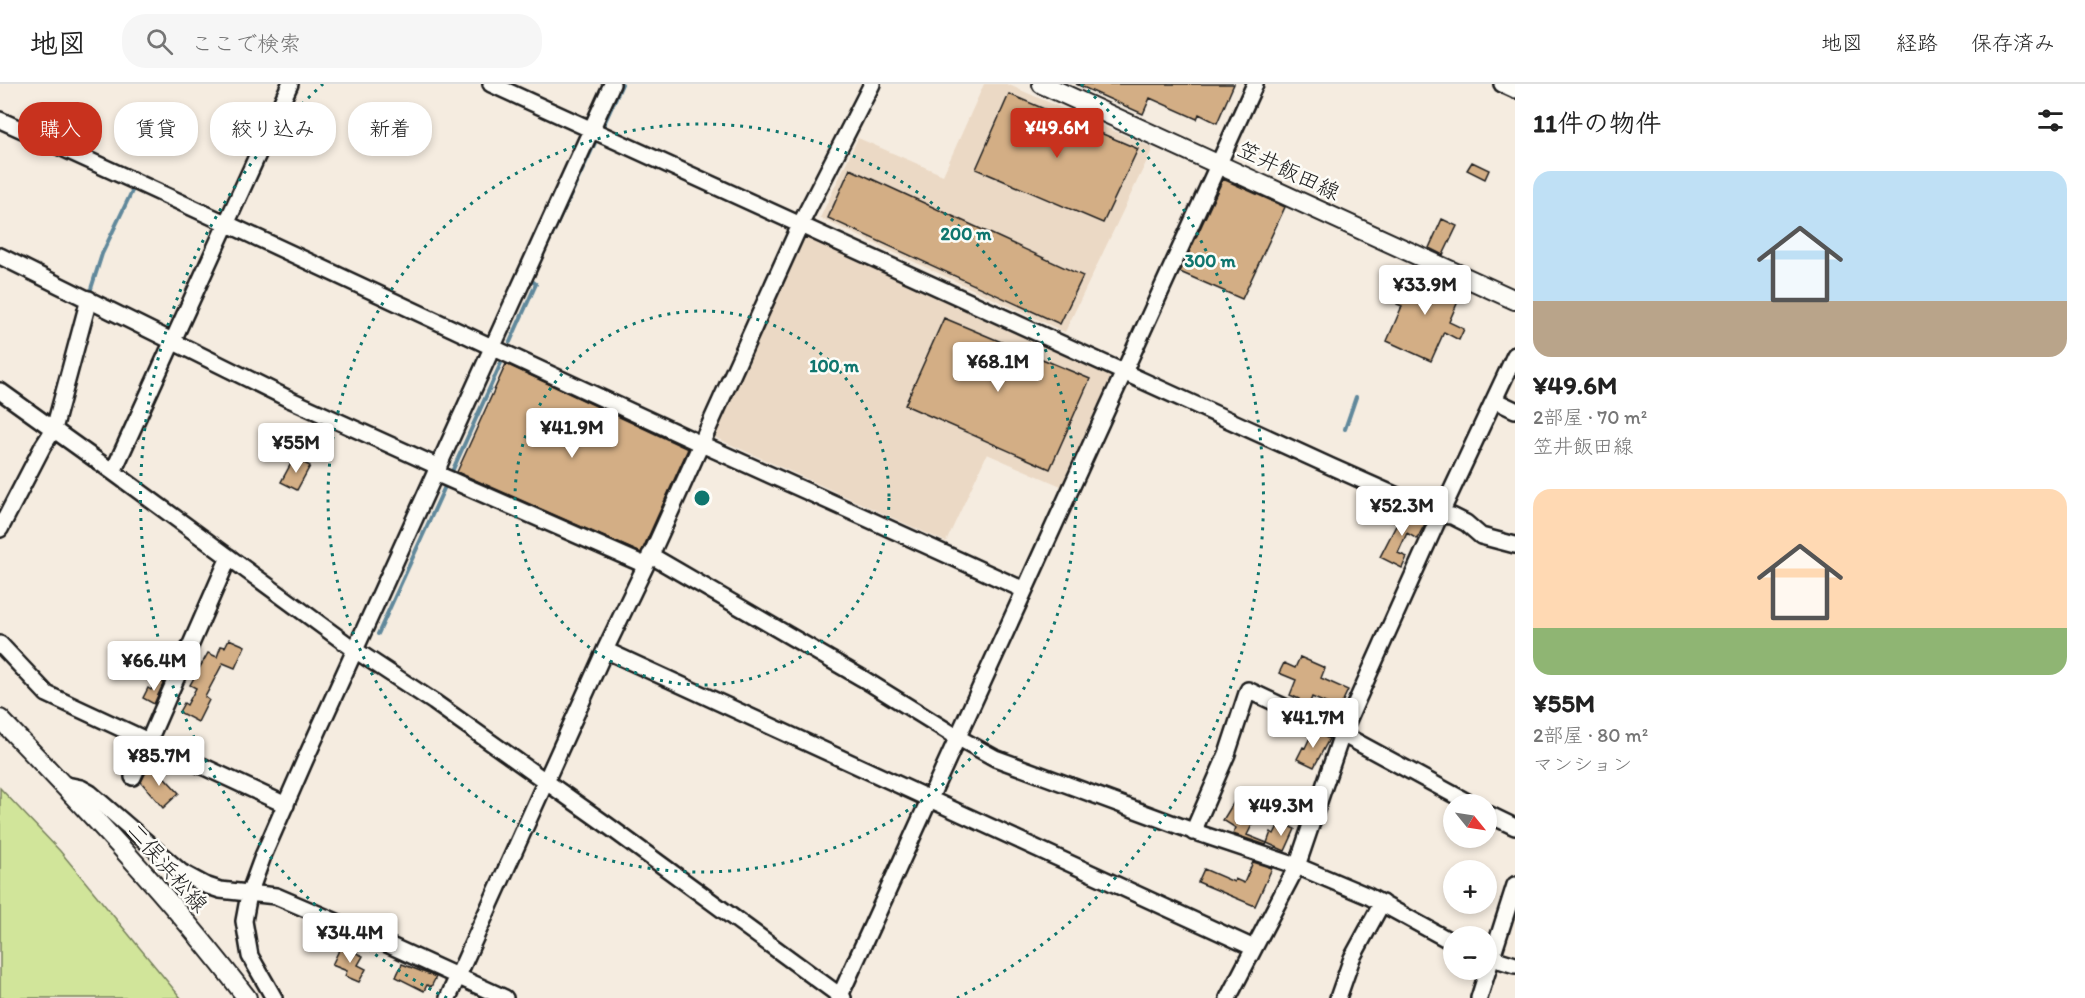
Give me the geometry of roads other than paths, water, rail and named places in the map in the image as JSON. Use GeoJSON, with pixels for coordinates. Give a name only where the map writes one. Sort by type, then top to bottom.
{"type":"FeatureCollection","features":[{"type":"Feature","properties":{"kind":"main road","name":"笠井飯田線"},"geometry":{"type":"LineString","coordinates":[[1042,84],[1515,300]]}},
{"type":"Feature","properties":{"kind":"main road","name":"二俣浜松線"},"geometry":{"type":"LineString","coordinates":[[0,719],[93,816],[247,998]]}},
{"type":"Feature","properties":{"kind":"street"},"geometry":{"type":"LineString","coordinates":[[113,472],[290,84]]}},
{"type":"Feature","properties":{"kind":"street"},"geometry":{"type":"LineString","coordinates":[[491,84],[1440,515],[1452,516],[1466,523],[1481,536],[1515,545]]}},
{"type":"Feature","properties":{"kind":"street"},"geometry":{"type":"LineString","coordinates":[[274,998],[250,956],[244,921],[249,894],[263,856],[355,650],[443,475],[494,347],[612,84]]}},
{"type":"Feature","properties":{"kind":"street"},"geometry":{"type":"LineString","coordinates":[[448,998],[800,225],[872,84]]}},
{"type":"Feature","properties":{"kind":"street"},"geometry":{"type":"LineString","coordinates":[[0,391],[355,650],[434,702],[546,781],[841,997],[928,799],[1255,84]]}},
{"type":"Feature","properties":{"kind":"street"},"geometry":{"type":"LineString","coordinates":[[1502,84],[1515,90]]}},
{"type":"Feature","properties":{"kind":"street"},"geometry":{"type":"LineString","coordinates":[[0,120],[1024,590]]}},
{"type":"Feature","properties":{"kind":"street"},"geometry":{"type":"LineString","coordinates":[[0,256],[443,475],[647,560],[833,661],[995,758],[1193,832],[1297,866],[1368,896],[1443,937]]}},
{"type":"Feature","properties":{"kind":"street"},"geometry":{"type":"LineString","coordinates":[[0,529],[54,429],[89,299]]}},
{"type":"Feature","properties":{"kind":"street"},"geometry":{"type":"LineString","coordinates":[[1228,998],[1297,866],[1342,734],[1515,355]]}},
{"type":"Feature","properties":{"kind":"street"},"geometry":{"type":"LineString","coordinates":[[1494,400],[1515,410]]}},
{"type":"Feature","properties":{"kind":"street"},"geometry":{"type":"LineString","coordinates":[[134,777],[229,556]]}},
{"type":"Feature","properties":{"kind":"street"},"geometry":{"type":"LineString","coordinates":[[0,644],[47,694],[286,805]]}},
{"type":"Feature","properties":{"kind":"street"},"geometry":{"type":"LineString","coordinates":[[605,650],[1254,948]]}},
{"type":"Feature","properties":{"kind":"street"},"geometry":{"type":"LineString","coordinates":[[1193,832],[1227,754],[1248,690],[1342,734],[1453,794]]}},
{"type":"Feature","properties":{"kind":"street"},"geometry":{"type":"LineString","coordinates":[[62,784],[81,788],[90,793],[181,872],[205,885],[220,890],[276,896],[367,934],[505,998]]}},
{"type":"Feature","properties":{"kind":"street"},"geometry":{"type":"LineString","coordinates":[[1497,818],[1515,827]]}},
{"type":"Feature","properties":{"kind":"street"},"geometry":{"type":"LineString","coordinates":[[1497,935],[1515,885]]}},
{"type":"Feature","properties":{"kind":"street"},"geometry":{"type":"LineString","coordinates":[[1338,998],[1352,958],[1382,903]]}},
{"type":"Feature","properties":{"kind":"street"},"geometry":{"type":"LineString","coordinates":[[1497,959],[1515,965]]}},
{"type":"Feature","properties":{"kind":"street"},"geometry":{"type":"LineString","coordinates":[[1479,998],[1483,980]]}},
{"type":"Feature","properties":{"kind":"waterway"},"geometry":{"type":"LineString","coordinates":[[604,124],[622,84]]}},
{"type":"Feature","properties":{"kind":"waterway"},"geometry":{"type":"LineString","coordinates":[[510,342],[536,284],[531,280],[595,143]]}},
{"type":"Feature","properties":{"kind":"waterway"},"geometry":{"type":"LineString","coordinates":[[90,292],[102,254],[133,189]]}},
{"type":"Feature","properties":{"kind":"waterway"},"geometry":{"type":"LineString","coordinates":[[450,476],[501,363]]}},
{"type":"Feature","properties":{"kind":"waterway"},"geometry":{"type":"LineString","coordinates":[[1345,429],[1356,397]]}},
{"type":"Feature","properties":{"kind":"waterway"},"geometry":{"type":"LineString","coordinates":[[378,634],[447,482]]}}]}
